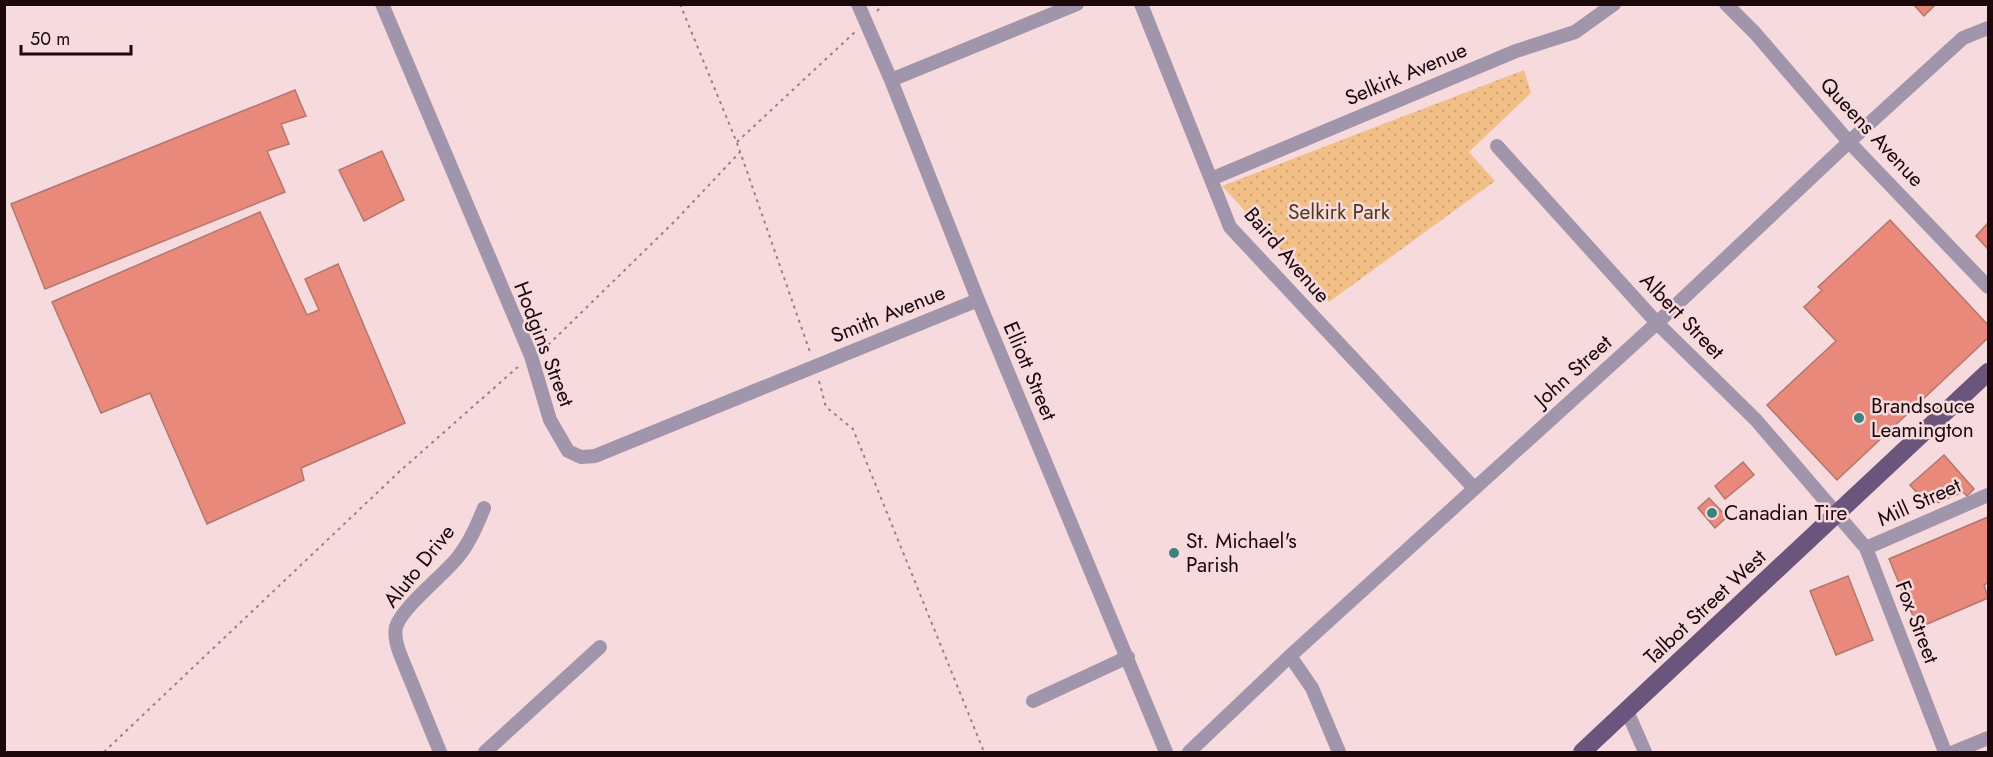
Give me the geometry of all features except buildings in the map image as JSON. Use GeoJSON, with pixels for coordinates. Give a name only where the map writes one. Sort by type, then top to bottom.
{"type":"FeatureCollection","features":[{"type":"Feature","properties":{"kind":"main road","name":"Talbot Street West"},"geometry":{"type":"LineString","coordinates":[[1582,753],[1989,372]]}},
{"type":"Feature","properties":{"kind":"street","name":"Hodgins Street"},"geometry":{"type":"LineString","coordinates":[[382,4],[531,356],[550,420],[568,451],[581,457],[595,456],[814,366]]}},
{"type":"Feature","properties":{"kind":"street","name":"Elliott Street"},"geometry":{"type":"LineString","coordinates":[[858,4],[1166,753]]}},
{"type":"Feature","properties":{"kind":"street"},"geometry":{"type":"LineString","coordinates":[[891,80],[1077,4]]}},
{"type":"Feature","properties":{"kind":"street","name":"Baird Avenue"},"geometry":{"type":"LineString","coordinates":[[1141,4],[1230,227],[1474,488]]}},
{"type":"Feature","properties":{"kind":"street","name":"Selkirk Avenue"},"geometry":{"type":"LineString","coordinates":[[1211,179],[1516,51],[1575,32],[1614,4]]}},
{"type":"Feature","properties":{"kind":"street","name":"Queens Avenue"},"geometry":{"type":"LineString","coordinates":[[1726,4],[1755,33],[1849,142],[1989,287]]}},
{"type":"Feature","properties":{"kind":"street","name":"John Street"},"geometry":{"type":"LineString","coordinates":[[1190,753],[1290,656],[1657,323],[1963,38],[1989,28]]}},
{"type":"Feature","properties":{"kind":"street","name":"Albert Street"},"geometry":{"type":"LineString","coordinates":[[1497,146],[1657,323],[1755,420],[1837,514]]}},
{"type":"Feature","properties":{"kind":"street","name":"Smith Avenue"},"geometry":{"type":"LineString","coordinates":[[814,366],[978,300]]}},
{"type":"Feature","properties":{"kind":"street","name":"Mill Street"},"geometry":{"type":"LineString","coordinates":[[1866,548],[1989,495]]}},
{"type":"Feature","properties":{"kind":"street","name":"Aluto Drive"},"geometry":{"type":"LineString","coordinates":[[440,753],[400,654],[396,642],[396,628],[410,606],[458,557],[471,538],[484,508]]}},
{"type":"Feature","properties":{"kind":"street","name":"Fox Street"},"geometry":{"type":"LineString","coordinates":[[1837,514],[1866,548],[1945,753]]}},
{"type":"Feature","properties":{"kind":"street"},"geometry":{"type":"LineString","coordinates":[[485,753],[600,647]]}},
{"type":"Feature","properties":{"kind":"street"},"geometry":{"type":"LineString","coordinates":[[1290,656],[1312,688],[1339,753]]}},
{"type":"Feature","properties":{"kind":"street"},"geometry":{"type":"LineString","coordinates":[[1033,701],[1128,657]]}},
{"type":"Feature","properties":{"kind":"street"},"geometry":{"type":"LineString","coordinates":[[1627,711],[1645,753]]}},
{"type":"Feature","properties":{"kind":"street"},"geometry":{"type":"LineString","coordinates":[[1954,753],[1989,738]]}},
{"type":"Feature","properties":{"kind":"path"},"geometry":{"type":"LineString","coordinates":[[680,4],[737,143],[826,407],[853,429],[984,753]]}},
{"type":"Feature","properties":{"kind":"path"},"geometry":{"type":"LineString","coordinates":[[737,143],[865,22]]}},
{"type":"Feature","properties":{"kind":"path"},"geometry":{"type":"LineString","coordinates":[[104,753],[400,471],[531,356],[544,350],[676,220],[740,152]]}},
{"type":"Feature","properties":{"kind":"green space","name":"Selkirk Park"},"geometry":{"type":"Polygon","coordinates":[[[1524,70],[1531,93],[1469,152],[1495,181],[1329,302],[1222,186],[1524,70]]]}},
{"type":"Feature","properties":{"kind":"place","name":"Brandsouce Leamington"},"geometry":{"type":"Point","coordinates":[1859,418]}},
{"type":"Feature","properties":{"kind":"place","name":"Canadian Tire"},"geometry":{"type":"Point","coordinates":[1712,513]}},
{"type":"Feature","properties":{"kind":"place","name":"St. Michael's Parish"},"geometry":{"type":"Point","coordinates":[1174,553]}}]}
